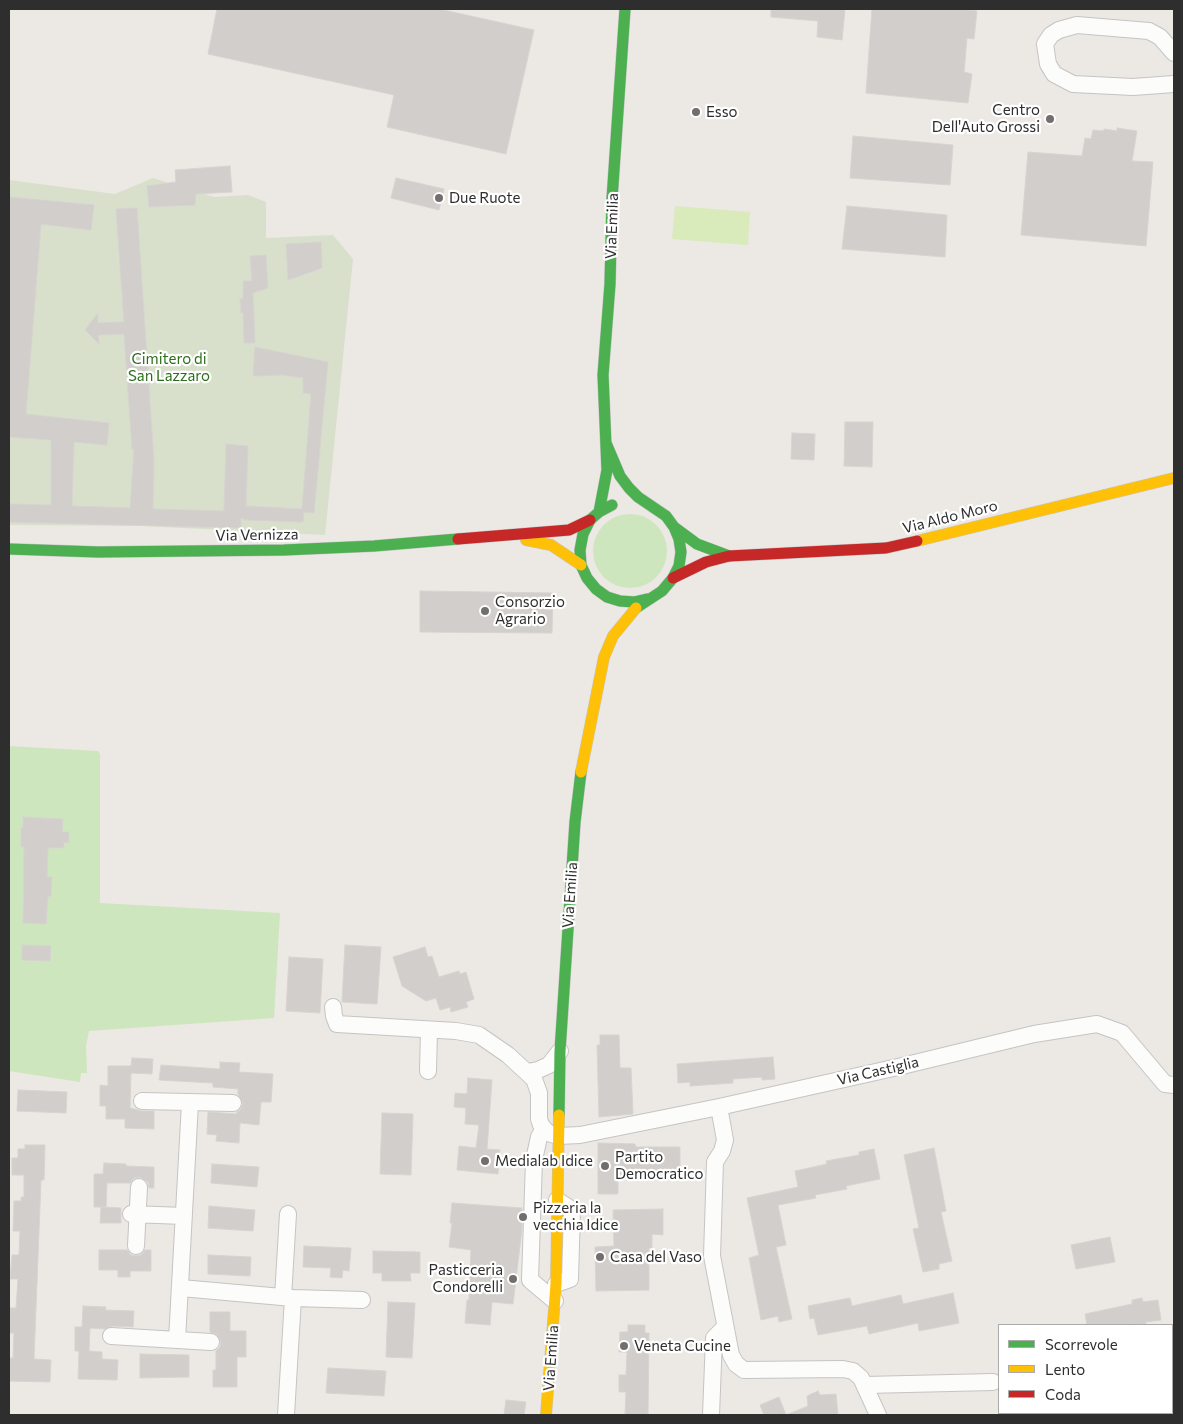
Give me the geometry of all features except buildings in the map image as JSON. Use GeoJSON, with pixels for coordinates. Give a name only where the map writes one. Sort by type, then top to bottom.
{"type":"FeatureCollection","features":[{"type":"Feature","properties":{"kind":"main road","name":"Via Emilia"},"geometry":{"type":"LineString","coordinates":[[599,512],[605,485],[606,443],[603,375],[610,284],[612,198],[625,9]]}},
{"type":"Feature","properties":{"kind":"main road","name":"Via Emilia"},"geometry":{"type":"LineString","coordinates":[[557,1200],[560,1051],[575,822],[581,767],[604,657],[613,636],[636,608],[662,591],[673,578],[679,566],[681,552],[674,526],[666,516],[638,497],[620,476],[606,443]]}},
{"type":"Feature","properties":{"kind":"main road","name":"Via Aldo Moro"},"geometry":{"type":"LineString","coordinates":[[673,578],[706,562],[729,556],[886,548],[947,535],[1174,478]]}},
{"type":"Feature","properties":{"kind":"main road"},"geometry":{"type":"LineString","coordinates":[[648,599],[634,602],[620,601],[607,597],[596,589],[587,578],[582,565],[580,550],[583,534],[590,520],[609,506],[624,502],[645,503],[656,508]]}},
{"type":"Feature","properties":{"kind":"main road","name":"Via Vernizza"},"geometry":{"type":"LineString","coordinates":[[9,549],[98,552],[284,550],[374,546],[543,534],[569,530],[590,520]]}},
{"type":"Feature","properties":{"kind":"main road","name":"Via Aldo Moro"},"geometry":{"type":"LineString","coordinates":[[674,526],[697,544],[729,556]]}},
{"type":"Feature","properties":{"kind":"main road","name":"Via Vernizza"},"geometry":{"type":"LineString","coordinates":[[505,536],[551,545],[582,565]]}},
{"type":"Feature","properties":{"kind":"main road"},"geometry":{"type":"LineString","coordinates":[[596,589],[601,603]]}},
{"type":"Feature","properties":{"kind":"main road","name":"Via Emilia"},"geometry":{"type":"LineString","coordinates":[[604,628],[604,657]]}},
{"type":"Feature","properties":{"kind":"main road","name":"Via Emilia"},"geometry":{"type":"LineString","coordinates":[[546,1415],[556,1284]]}},
{"type":"Feature","properties":{"kind":"street"},"geometry":{"type":"LineString","coordinates":[[1174,53],[1160,36],[1149,31],[1077,25],[1051,35],[1045,44],[1048,64],[1054,74],[1073,84],[1133,87],[1174,84]]}},
{"type":"Feature","properties":{"kind":"street"},"geometry":{"type":"LineString","coordinates":[[333,1008],[337,1024],[469,1032],[479,1035],[508,1055],[527,1072],[538,1086],[539,1119],[543,1130],[558,1136]]}},
{"type":"Feature","properties":{"kind":"street","name":"Via Castiglia"},"geometry":{"type":"LineString","coordinates":[[558,1136],[593,1133],[719,1107],[1034,1034],[1097,1024],[1122,1033],[1165,1084],[1174,1085]]}},
{"type":"Feature","properties":{"kind":"street"},"geometry":{"type":"LineString","coordinates":[[428,1071],[429,1030]]}},
{"type":"Feature","properties":{"kind":"street"},"geometry":{"type":"LineString","coordinates":[[527,1072],[549,1065],[560,1051]]}},
{"type":"Feature","properties":{"kind":"street"},"geometry":{"type":"LineString","coordinates":[[142,1101],[233,1103]]}},
{"type":"Feature","properties":{"kind":"street"},"geometry":{"type":"LineString","coordinates":[[177,1340],[190,1103]]}},
{"type":"Feature","properties":{"kind":"street"},"geometry":{"type":"LineString","coordinates":[[719,1107],[725,1140],[722,1151],[715,1162],[712,1256],[731,1355],[736,1364],[744,1370],[843,1369],[853,1371],[861,1378],[865,1385],[878,1415]]}},
{"type":"Feature","properties":{"kind":"street"},"geometry":{"type":"LineString","coordinates":[[543,1130],[539,1137],[534,1160],[530,1280],[555,1301]]}},
{"type":"Feature","properties":{"kind":"street"},"geometry":{"type":"LineString","coordinates":[[136,1246],[134,1214],[139,1188]]}},
{"type":"Feature","properties":{"kind":"street","name":"Via Emilia"},"geometry":{"type":"LineString","coordinates":[[556,1284],[570,1279],[572,1210],[557,1200]]}},
{"type":"Feature","properties":{"kind":"street"},"geometry":{"type":"LineString","coordinates":[[134,1214],[184,1216]]}},
{"type":"Feature","properties":{"kind":"street"},"geometry":{"type":"LineString","coordinates":[[286,1415],[288,1214]]}},
{"type":"Feature","properties":{"kind":"street"},"geometry":{"type":"LineString","coordinates":[[181,1288],[288,1297],[362,1300]]}},
{"type":"Feature","properties":{"kind":"street"},"geometry":{"type":"LineString","coordinates":[[711,1415],[714,1338],[725,1327]]}},
{"type":"Feature","properties":{"kind":"street"},"geometry":{"type":"LineString","coordinates":[[110,1336],[211,1342]]}},
{"type":"Feature","properties":{"kind":"street"},"geometry":{"type":"LineString","coordinates":[[865,1385],[994,1382]]}},
{"type":"Feature","properties":{"kind":"green space","name":"Cimitero di San Lazzaro"},"geometry":{"type":"Polygon","coordinates":[[[153,178],[214,197],[248,195],[266,202],[266,238],[333,235],[353,259],[325,535],[141,526],[9,525],[9,180],[115,194],[153,178]]]}},
{"type":"Feature","properties":{"kind":"green space"},"geometry":{"type":"Polygon","coordinates":[[[675,206],[750,212],[748,245],[672,239],[675,206]]]}},
{"type":"Feature","properties":{"kind":"green space"},"geometry":{"type":"Polygon","coordinates":[[[623,514],[637,514],[651,520],[661,530],[667,544],[665,565],[651,582],[637,588],[623,588],[609,582],[599,572],[593,558],[593,544],[599,530],[609,520],[623,514]]]}},
{"type":"Feature","properties":{"kind":"green space"},"geometry":{"type":"Polygon","coordinates":[[[9,746],[98,751],[100,754],[100,903],[280,913],[274,1018],[89,1031],[86,1046],[87,1073],[81,1073],[80,1082],[9,1071],[9,746]]]}},
{"type":"Feature","properties":{"kind":"traffic: fast"},"geometry":{"type":"LineString","coordinates":[[599,512],[607,470],[603,375],[610,284],[612,199],[625,9]]}},
{"type":"Feature","properties":{"kind":"traffic: fast"},"geometry":{"type":"LineString","coordinates":[[606,443],[620,476],[629,488],[638,497],[666,516],[674,527],[679,539],[681,552],[679,566],[673,578],[662,591],[636,608]]}},
{"type":"Feature","properties":{"kind":"traffic: fast"},"geometry":{"type":"LineString","coordinates":[[612,505],[599,512],[590,520],[583,534],[580,550],[581,565],[587,578],[596,589],[607,597],[620,601],[634,602],[647,599]]}},
{"type":"Feature","properties":{"kind":"traffic: fast"},"geometry":{"type":"LineString","coordinates":[[674,527],[697,544],[729,556]]}},
{"type":"Feature","properties":{"kind":"traffic: fast"},"geometry":{"type":"LineString","coordinates":[[9,549],[98,552],[284,550],[374,546],[458,539]]}},
{"type":"Feature","properties":{"kind":"traffic: fast"},"geometry":{"type":"LineString","coordinates":[[559,1115],[560,1051],[575,822],[581,772]]}},
{"type":"Feature","properties":{"kind":"traffic: slow"},"geometry":{"type":"LineString","coordinates":[[917,541],[1174,478]]}},
{"type":"Feature","properties":{"kind":"traffic: slow"},"geometry":{"type":"LineString","coordinates":[[526,540],[551,545],[581,565]]}},
{"type":"Feature","properties":{"kind":"traffic: slow"},"geometry":{"type":"LineString","coordinates":[[581,772],[604,657],[613,636],[636,608]]}},
{"type":"Feature","properties":{"kind":"traffic: slow"},"geometry":{"type":"LineString","coordinates":[[546,1415],[556,1284],[559,1115]]}},
{"type":"Feature","properties":{"kind":"traffic: jam"},"geometry":{"type":"LineString","coordinates":[[458,539],[569,530],[590,520]]}},
{"type":"Feature","properties":{"kind":"traffic: jam"},"geometry":{"type":"LineString","coordinates":[[673,578],[706,562],[729,556],[886,548],[917,541]]}},
{"type":"Feature","properties":{"kind":"place","name":"Esso"},"geometry":{"type":"Point","coordinates":[696,112]}},
{"type":"Feature","properties":{"kind":"place","name":"Centro Dell'Auto Grossi"},"geometry":{"type":"Point","coordinates":[1050,119]}},
{"type":"Feature","properties":{"kind":"place","name":"Due Ruote"},"geometry":{"type":"Point","coordinates":[439,198]}},
{"type":"Feature","properties":{"kind":"place","name":"Consorzio Agrario"},"geometry":{"type":"Point","coordinates":[485,611]}},
{"type":"Feature","properties":{"kind":"place","name":"Medialab Idice"},"geometry":{"type":"Point","coordinates":[485,1161]}},
{"type":"Feature","properties":{"kind":"place","name":"Partito Democratico"},"geometry":{"type":"Point","coordinates":[605,1166]}},
{"type":"Feature","properties":{"kind":"place","name":"Pizzeria la vecchia Idice"},"geometry":{"type":"Point","coordinates":[523,1217]}},
{"type":"Feature","properties":{"kind":"place","name":"Casa del Vaso"},"geometry":{"type":"Point","coordinates":[600,1257]}},
{"type":"Feature","properties":{"kind":"place","name":"Pasticceria Condorelli"},"geometry":{"type":"Point","coordinates":[513,1279]}},
{"type":"Feature","properties":{"kind":"place","name":"Veneta Cucine"},"geometry":{"type":"Point","coordinates":[624,1346]}}]}
